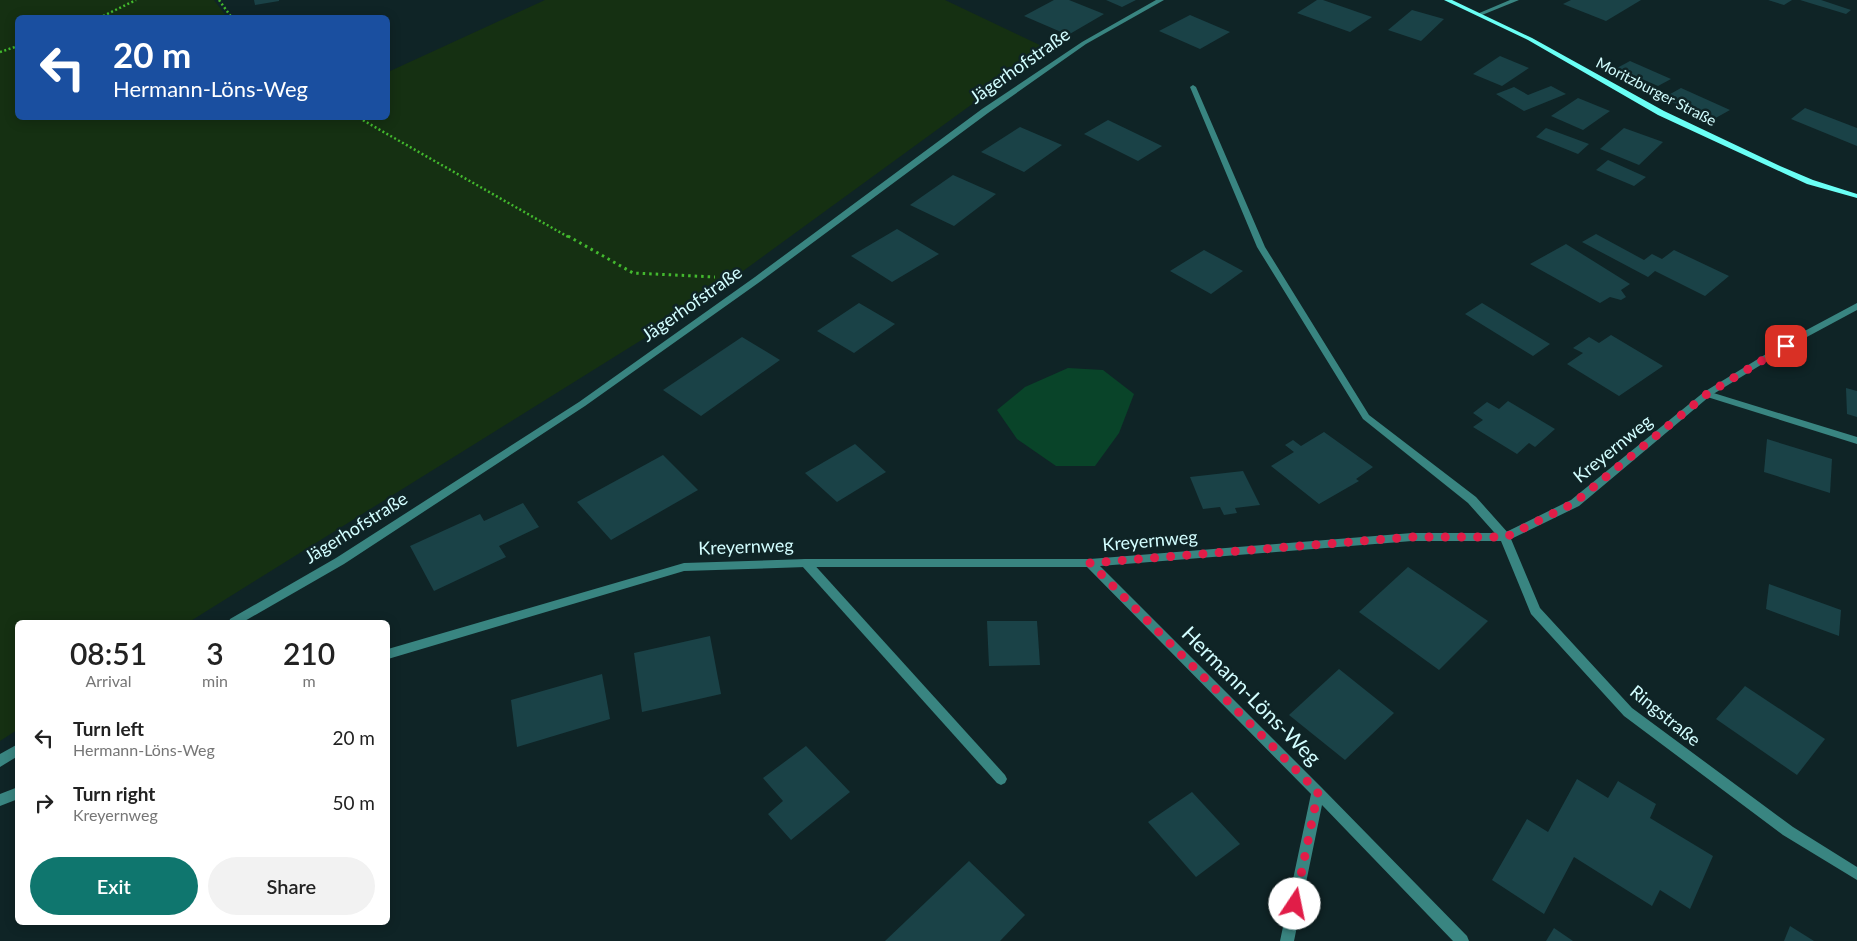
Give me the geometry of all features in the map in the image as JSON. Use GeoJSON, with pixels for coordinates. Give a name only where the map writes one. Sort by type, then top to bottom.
{"type":"FeatureCollection","features":[{"type":"Feature","properties":{"kind":"street","name":"Jägerhofstraße"},"geometry":{"type":"LineString","coordinates":[[237,620],[340,561],[582,404],[758,279],[985,111],[1084,43],[1161,0]]}},
{"type":"Feature","properties":{"kind":"street","name":"Moritzburger Straße"},"geometry":{"type":"LineString","coordinates":[[1447,0],[1530,39],[1661,114],[1810,182],[1857,196]]}},
{"type":"Feature","properties":{"kind":"street"},"geometry":{"type":"LineString","coordinates":[[1480,14],[1516,0]]}},
{"type":"Feature","properties":{"kind":"street"},"geometry":{"type":"LineString","coordinates":[[1193,87],[1261,247],[1366,417],[1472,500],[1506,537]]}},
{"type":"Feature","properties":{"kind":"street","name":"Kreyernweg"},"geometry":{"type":"LineString","coordinates":[[390,653],[684,567],[806,563],[1090,563],[1412,537],[1506,537],[1574,503],[1707,394],[1802,336],[1857,306]]}},
{"type":"Feature","properties":{"kind":"street"},"geometry":{"type":"LineString","coordinates":[[1707,394],[1857,441]]}},
{"type":"Feature","properties":{"kind":"street","name":"Ringstraße"},"geometry":{"type":"LineString","coordinates":[[1506,537],[1534,611],[1628,712],[1788,831],[1857,874]]}},
{"type":"Feature","properties":{"kind":"street"},"geometry":{"type":"LineString","coordinates":[[806,563],[1001,779]]}},
{"type":"Feature","properties":{"kind":"street","name":"Hermann-Löns-Weg"},"geometry":{"type":"LineString","coordinates":[[1090,563],[1318,792],[1287,941]]}},
{"type":"Feature","properties":{"kind":"street"},"geometry":{"type":"LineString","coordinates":[[0,761],[15,751]]}},
{"type":"Feature","properties":{"kind":"street"},"geometry":{"type":"LineString","coordinates":[[1318,792],[1462,941]]}},
{"type":"Feature","properties":{"kind":"street"},"geometry":{"type":"LineString","coordinates":[[0,800],[15,794]]}},
{"type":"Feature","properties":{"kind":"path"},"geometry":{"type":"LineString","coordinates":[[105,15],[136,0]]}},
{"type":"Feature","properties":{"kind":"path"},"geometry":{"type":"LineString","coordinates":[[219,0],[230,15]]}},
{"type":"Feature","properties":{"kind":"path"},"geometry":{"type":"LineString","coordinates":[[0,52],[15,47]]}},
{"type":"Feature","properties":{"kind":"path"},"geometry":{"type":"LineString","coordinates":[[363,120],[632,273],[758,279]]}},
{"type":"Feature","properties":{"kind":"shaded area"},"geometry":{"type":"Polygon","coordinates":[[[0,0],[214,0],[225,15],[15,15],[15,120],[390,120],[390,71],[545,0],[945,0],[1048,49],[688,311],[192,620],[15,620],[15,731],[0,741],[0,0]]]}},
{"type":"Feature","properties":{"kind":"shaded area"},"geometry":{"type":"Polygon","coordinates":[[[1068,368],[1103,370],[1134,394],[1119,433],[1095,466],[1056,466],[1017,439],[997,410],[1025,387],[1068,368]]]}},
{"type":"Feature","properties":{"kind":"building"},"geometry":{"type":"Polygon","coordinates":[[[254,0],[279,0],[279,1],[255,5],[254,0]]]}},
{"type":"Feature","properties":{"kind":"building"},"geometry":{"type":"Polygon","coordinates":[[[1054,0],[1069,0],[1104,14],[1068,35],[1024,16],[1054,0]]]}},
{"type":"Feature","properties":{"kind":"building"},"geometry":{"type":"Polygon","coordinates":[[[1106,0],[1136,0],[1122,7],[1106,0]]]}},
{"type":"Feature","properties":{"kind":"building"},"geometry":{"type":"Polygon","coordinates":[[[1317,0],[1323,0],[1372,17],[1350,32],[1297,13],[1317,0]]]}},
{"type":"Feature","properties":{"kind":"building"},"geometry":{"type":"Polygon","coordinates":[[[1571,0],[1641,0],[1606,21],[1563,4],[1571,0]]]}},
{"type":"Feature","properties":{"kind":"building"},"geometry":{"type":"Polygon","coordinates":[[[1768,0],[1792,0],[1784,5],[1768,0]]]}},
{"type":"Feature","properties":{"kind":"building"},"geometry":{"type":"Polygon","coordinates":[[[1800,0],[1821,0],[1851,10],[1846,14],[1800,0]]]}},
{"type":"Feature","properties":{"kind":"building"},"geometry":{"type":"Polygon","coordinates":[[[1412,10],[1444,19],[1421,41],[1388,30],[1412,10]]]}},
{"type":"Feature","properties":{"kind":"building"},"geometry":{"type":"Polygon","coordinates":[[[1190,15],[1230,32],[1200,49],[1159,31],[1190,15]]]}},
{"type":"Feature","properties":{"kind":"building"},"geometry":{"type":"Polygon","coordinates":[[[1500,56],[1529,68],[1502,86],[1473,74],[1500,56]]]}},
{"type":"Feature","properties":{"kind":"building"},"geometry":{"type":"Polygon","coordinates":[[[1630,61],[1671,79],[1658,86],[1617,68],[1630,61]]]}},
{"type":"Feature","properties":{"kind":"building"},"geometry":{"type":"Polygon","coordinates":[[[1551,86],[1566,94],[1524,111],[1496,94],[1514,87],[1528,95],[1551,86]]]}},
{"type":"Feature","properties":{"kind":"building"},"geometry":{"type":"Polygon","coordinates":[[[1681,88],[1730,110],[1712,120],[1663,98],[1681,88]]]}},
{"type":"Feature","properties":{"kind":"building"},"geometry":{"type":"Polygon","coordinates":[[[1578,98],[1610,111],[1583,130],[1551,116],[1578,98]]]}},
{"type":"Feature","properties":{"kind":"building"},"geometry":{"type":"Polygon","coordinates":[[[1805,108],[1857,128],[1857,146],[1791,119],[1805,108]]]}},
{"type":"Feature","properties":{"kind":"building"},"geometry":{"type":"Polygon","coordinates":[[[1108,120],[1162,146],[1138,161],[1084,134],[1108,120]]]}},
{"type":"Feature","properties":{"kind":"building"},"geometry":{"type":"Polygon","coordinates":[[[1020,127],[1062,145],[1024,172],[981,152],[1020,127]]]}},
{"type":"Feature","properties":{"kind":"building"},"geometry":{"type":"Polygon","coordinates":[[[1546,128],[1589,144],[1578,154],[1536,137],[1546,128]]]}},
{"type":"Feature","properties":{"kind":"building"},"geometry":{"type":"Polygon","coordinates":[[[1624,128],[1663,142],[1639,165],[1600,149],[1624,128]]]}},
{"type":"Feature","properties":{"kind":"building"},"geometry":{"type":"Polygon","coordinates":[[[1608,160],[1646,177],[1634,186],[1596,170],[1608,160]]]}},
{"type":"Feature","properties":{"kind":"building"},"geometry":{"type":"Polygon","coordinates":[[[953,175],[996,194],[954,226],[910,205],[953,175]]]}},
{"type":"Feature","properties":{"kind":"building"},"geometry":{"type":"Polygon","coordinates":[[[897,229],[939,254],[892,282],[851,256],[897,229]]]}},
{"type":"Feature","properties":{"kind":"building"},"geometry":{"type":"Polygon","coordinates":[[[1596,234],[1644,260],[1652,254],[1662,259],[1674,250],[1729,276],[1705,296],[1655,271],[1648,277],[1582,242],[1596,234]]]}},
{"type":"Feature","properties":{"kind":"building"},"geometry":{"type":"Polygon","coordinates":[[[1566,244],[1630,284],[1621,290],[1626,297],[1621,300],[1610,297],[1600,303],[1530,264],[1566,244]]]}},
{"type":"Feature","properties":{"kind":"building"},"geometry":{"type":"Polygon","coordinates":[[[1204,250],[1243,271],[1211,294],[1170,271],[1204,250]]]}},
{"type":"Feature","properties":{"kind":"building"},"geometry":{"type":"Polygon","coordinates":[[[859,303],[895,324],[854,353],[817,331],[859,303]]]}},
{"type":"Feature","properties":{"kind":"building"},"geometry":{"type":"Polygon","coordinates":[[[1482,303],[1550,344],[1533,356],[1465,314],[1482,303]]]}},
{"type":"Feature","properties":{"kind":"building"},"geometry":{"type":"Polygon","coordinates":[[[1611,335],[1663,366],[1619,396],[1567,364],[1583,353],[1573,348],[1589,337],[1599,343],[1611,335]]]}},
{"type":"Feature","properties":{"kind":"building"},"geometry":{"type":"Polygon","coordinates":[[[742,337],[780,360],[701,416],[663,390],[742,337]]]}},
{"type":"Feature","properties":{"kind":"building"},"geometry":{"type":"Polygon","coordinates":[[[1846,388],[1857,391],[1857,417],[1847,414],[1846,388]]]}},
{"type":"Feature","properties":{"kind":"building"},"geometry":{"type":"Polygon","coordinates":[[[1508,401],[1555,429],[1535,447],[1529,443],[1517,454],[1473,427],[1483,420],[1473,413],[1487,402],[1499,409],[1508,401]]]}},
{"type":"Feature","properties":{"kind":"building"},"geometry":{"type":"Polygon","coordinates":[[[1324,432],[1373,467],[1356,479],[1359,481],[1319,504],[1271,466],[1294,452],[1285,445],[1293,440],[1301,446],[1324,432]]]}},
{"type":"Feature","properties":{"kind":"building"},"geometry":{"type":"Polygon","coordinates":[[[1767,439],[1832,459],[1830,493],[1764,472],[1767,439]]]}},
{"type":"Feature","properties":{"kind":"building"},"geometry":{"type":"Polygon","coordinates":[[[855,444],[886,472],[837,502],[805,473],[855,444]]]}},
{"type":"Feature","properties":{"kind":"building"},"geometry":{"type":"Polygon","coordinates":[[[663,455],[698,490],[611,540],[577,502],[663,455]]]}},
{"type":"Feature","properties":{"kind":"building"},"geometry":{"type":"Polygon","coordinates":[[[1243,471],[1260,505],[1235,508],[1237,513],[1224,515],[1220,507],[1203,509],[1190,477],[1243,471]]]}},
{"type":"Feature","properties":{"kind":"building"},"geometry":{"type":"Polygon","coordinates":[[[523,503],[539,527],[499,546],[506,557],[434,591],[410,546],[480,514],[484,521],[523,503]]]}},
{"type":"Feature","properties":{"kind":"building"},"geometry":{"type":"Polygon","coordinates":[[[1408,567],[1488,621],[1439,670],[1359,612],[1408,567]]]}},
{"type":"Feature","properties":{"kind":"building"},"geometry":{"type":"Polygon","coordinates":[[[1769,584],[1841,610],[1839,636],[1766,609],[1769,584]]]}},
{"type":"Feature","properties":{"kind":"building"},"geometry":{"type":"Polygon","coordinates":[[[987,621],[1037,621],[1040,665],[989,666],[987,621]]]}},
{"type":"Feature","properties":{"kind":"building"},"geometry":{"type":"Polygon","coordinates":[[[710,636],[721,694],[642,712],[634,653],[710,636]]]}},
{"type":"Feature","properties":{"kind":"building"},"geometry":{"type":"Polygon","coordinates":[[[1339,669],[1394,713],[1345,760],[1289,715],[1339,669]]]}},
{"type":"Feature","properties":{"kind":"building"},"geometry":{"type":"Polygon","coordinates":[[[602,674],[610,719],[517,747],[511,700],[602,674]]]}},
{"type":"Feature","properties":{"kind":"building"},"geometry":{"type":"Polygon","coordinates":[[[1745,686],[1825,739],[1797,775],[1716,719],[1745,686]]]}},
{"type":"Feature","properties":{"kind":"building"},"geometry":{"type":"Polygon","coordinates":[[[806,746],[850,792],[791,840],[768,814],[783,801],[763,778],[806,746]]]}},
{"type":"Feature","properties":{"kind":"building"},"geometry":{"type":"Polygon","coordinates":[[[1577,779],[1608,798],[1618,781],[1656,804],[1650,818],[1713,856],[1690,909],[1660,890],[1652,906],[1574,857],[1544,914],[1492,880],[1527,819],[1548,832],[1577,779]]]}},
{"type":"Feature","properties":{"kind":"building"},"geometry":{"type":"Polygon","coordinates":[[[1192,792],[1240,844],[1196,877],[1148,822],[1192,792]]]}},
{"type":"Feature","properties":{"kind":"building"},"geometry":{"type":"Polygon","coordinates":[[[969,861],[1025,915],[1000,941],[885,941],[969,861]]]}},
{"type":"Feature","properties":{"kind":"building"},"geometry":{"type":"Polygon","coordinates":[[[1790,926],[1814,941],[1784,941],[1790,926]]]}},
{"type":"Feature","properties":{"kind":"building"},"geometry":{"type":"Polygon","coordinates":[[[1554,928],[1573,941],[1546,941],[1554,928]]]}},
{"type":"Feature","properties":{"kind":"route"},"geometry":{"type":"LineString","coordinates":[[1295,904],[1318,792],[1090,563],[1412,537],[1506,537],[1574,503],[1707,394],[1786,346]]}}]}
